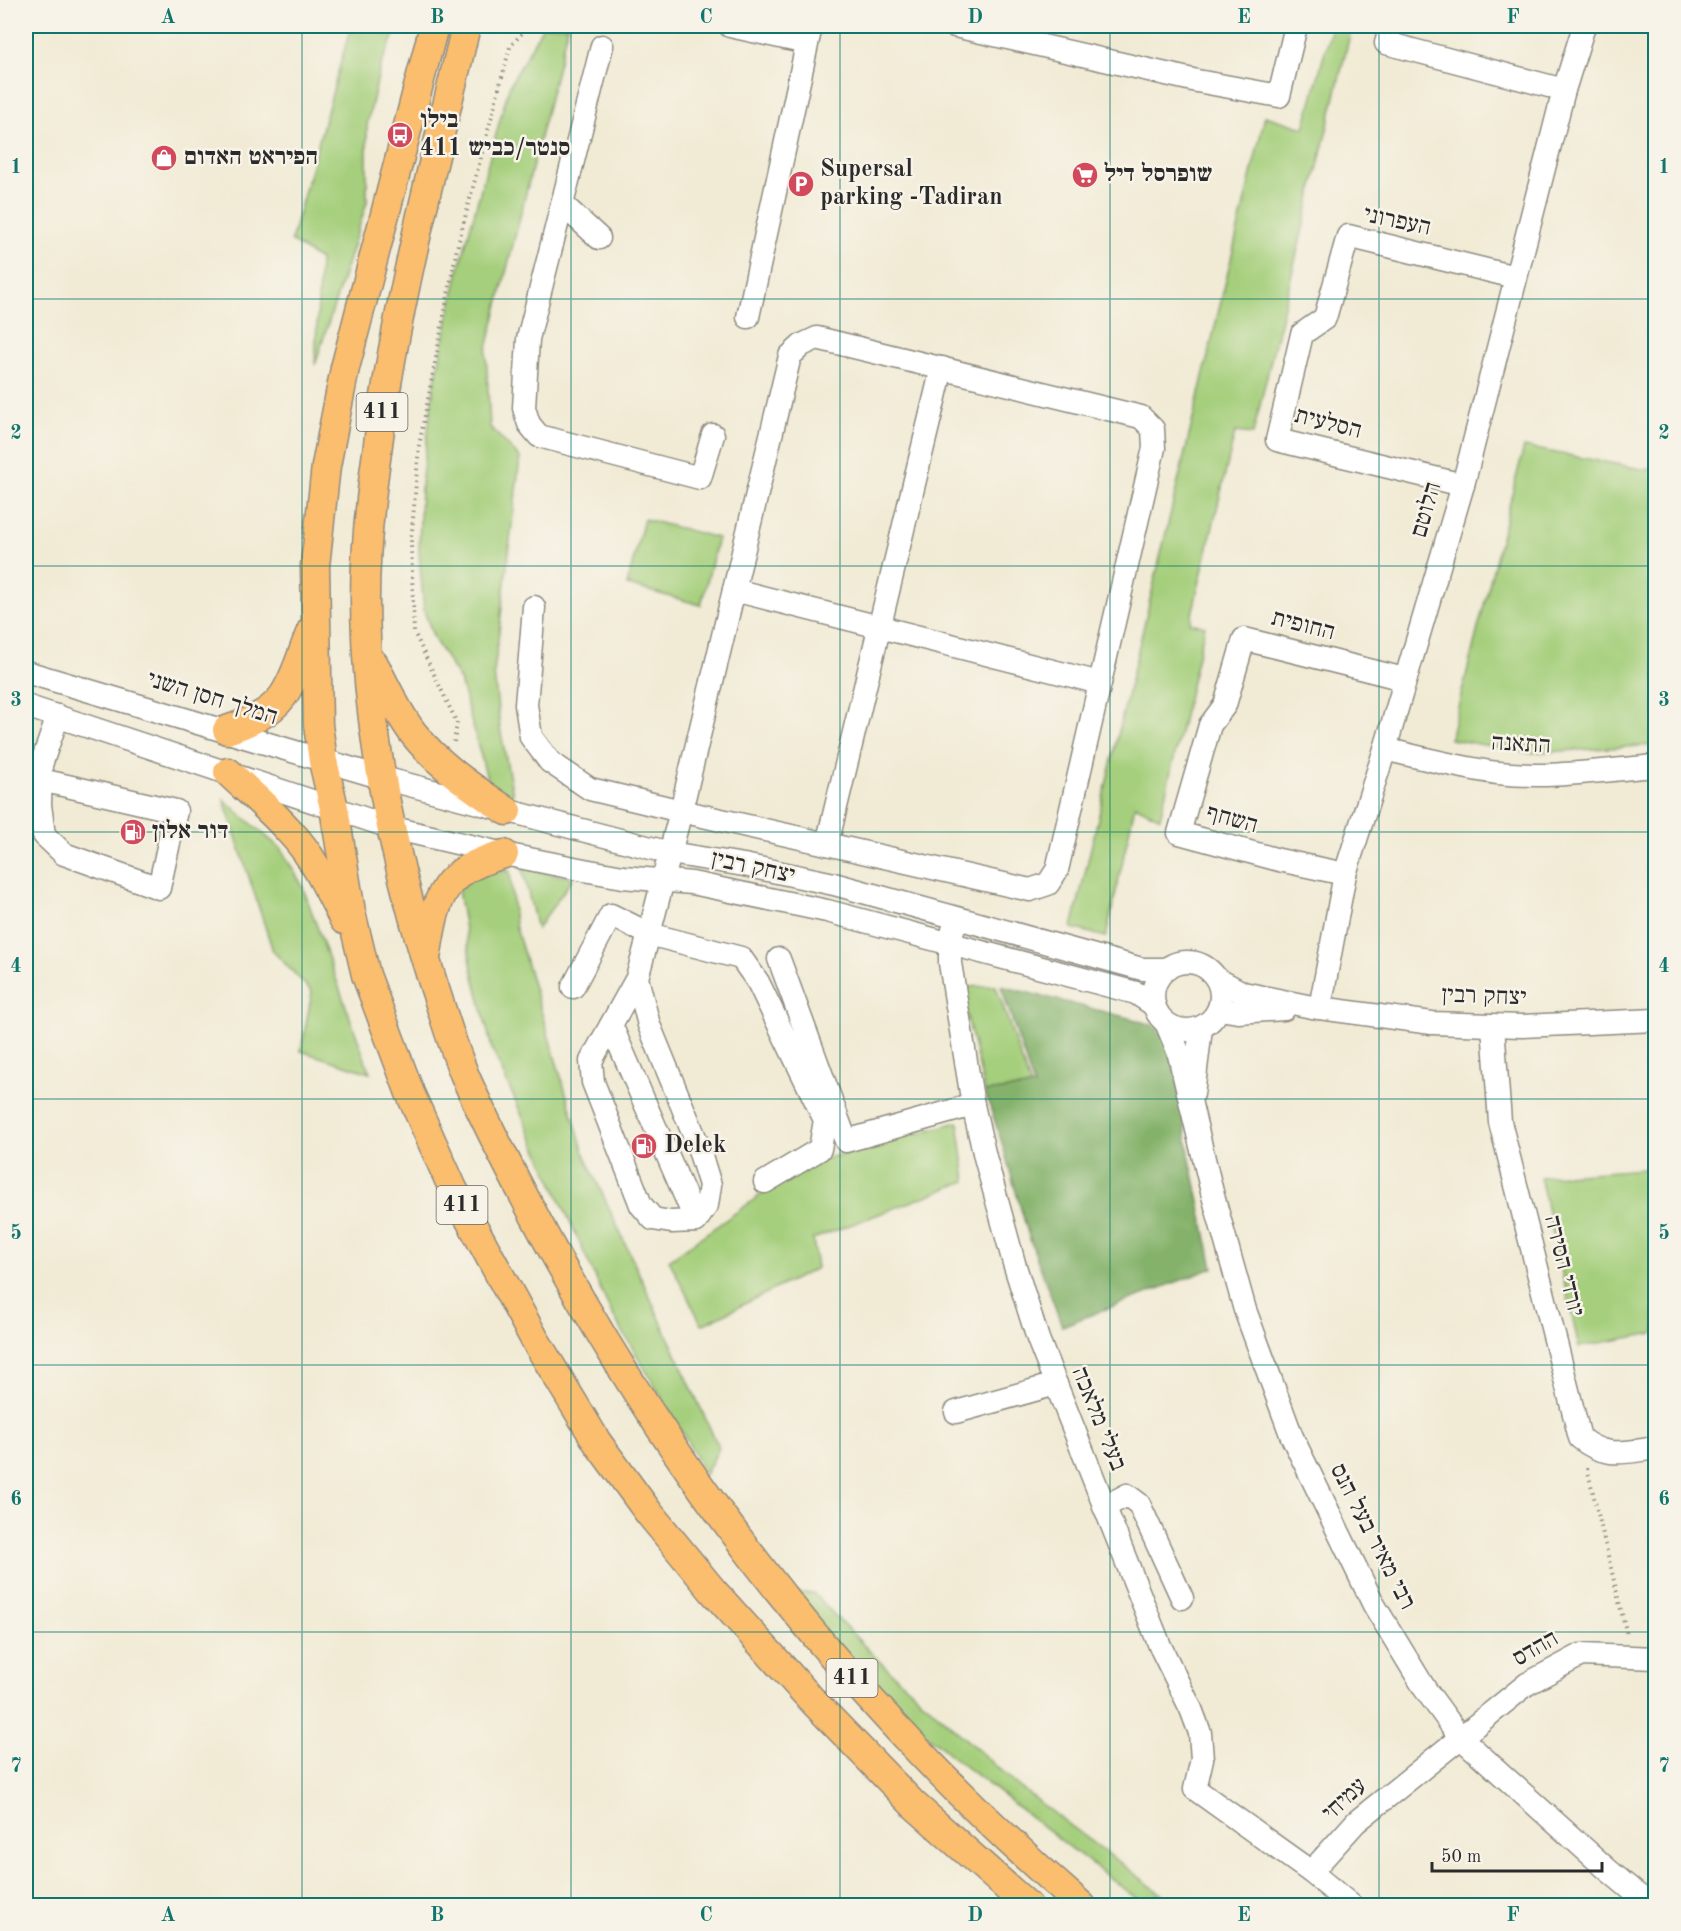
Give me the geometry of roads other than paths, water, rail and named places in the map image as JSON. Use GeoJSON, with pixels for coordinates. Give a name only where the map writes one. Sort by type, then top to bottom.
{"type":"FeatureCollection","features":[{"type":"Feature","properties":{"kind":"main road","name":"411"},"geometry":{"type":"LineString","coordinates":[[434,26],[345,368],[334,420],[321,505],[315,566],[318,725],[323,761],[334,808],[351,912],[360,952],[379,1013],[410,1093],[453,1189],[534,1338],[597,1442],[656,1521],[714,1591],[810,1698],[913,1803],[1028,1905]]}},
{"type":"Feature","properties":{"kind":"main road","name":"411"},"geometry":{"type":"LineString","coordinates":[[463,39],[408,270],[381,419],[366,534],[365,603],[372,706],[393,828],[426,961],[464,1075],[524,1197],[592,1320],[694,1479],[739,1542],[826,1650],[973,1806],[1038,1868],[1082,1905]]}},
{"type":"Feature","properties":{"kind":"main road"},"geometry":{"type":"LineString","coordinates":[[227,730],[251,721],[269,710],[282,697],[316,621]]}},
{"type":"Feature","properties":{"kind":"main road"},"geometry":{"type":"LineString","coordinates":[[368,651],[397,710],[430,753],[449,770],[507,811]]}},
{"type":"Feature","properties":{"kind":"main road"},"geometry":{"type":"LineString","coordinates":[[228,772],[302,846],[329,890],[360,952]]}},
{"type":"Feature","properties":{"kind":"main road"},"geometry":{"type":"LineString","coordinates":[[426,961],[430,929],[437,907],[450,882],[466,868],[504,854]]}},
{"type":"Feature","properties":{"kind":"street"},"geometry":{"type":"LineString","coordinates":[[463,39],[476,26]]}},
{"type":"Feature","properties":{"kind":"street"},"geometry":{"type":"LineString","coordinates":[[730,26],[809,34],[748,317]]}},
{"type":"Feature","properties":{"kind":"street"},"geometry":{"type":"LineString","coordinates":[[955,26],[1197,81],[1279,96],[1296,26]]}},
{"type":"Feature","properties":{"kind":"street"},"geometry":{"type":"LineString","coordinates":[[1391,26],[1386,43],[1564,90]]}},
{"type":"Feature","properties":{"kind":"street","name":"הלוטם"},"geometry":{"type":"LineString","coordinates":[[1316,1008],[1345,874],[1385,749],[1463,485],[1564,90],[1584,26]]}},
{"type":"Feature","properties":{"kind":"street"},"geometry":{"type":"LineString","coordinates":[[602,46],[528,339],[524,408],[529,424],[539,436],[700,478],[712,435]]}},
{"type":"Feature","properties":{"kind":"street"},"geometry":{"type":"LineString","coordinates":[[562,204],[599,238]]}},
{"type":"Feature","properties":{"kind":"street","name":"העפרוני"},"geometry":{"type":"LineString","coordinates":[[1325,318],[1348,236],[1515,277]]}},
{"type":"Feature","properties":{"kind":"street","name":"הסלעית"},"geometry":{"type":"LineString","coordinates":[[1325,318],[1302,334],[1277,440],[1463,485]]}},
{"type":"Feature","properties":{"kind":"street"},"geometry":{"type":"LineString","coordinates":[[534,607],[526,705],[531,737],[550,762],[590,789],[681,811],[1030,890],[1048,884],[1057,870],[1154,448],[1153,429],[1141,417],[817,338],[802,345],[790,356],[681,811],[637,978],[591,1061],[593,1082],[641,1205],[653,1219],[671,1222],[696,1221]]}},
{"type":"Feature","properties":{"kind":"street"},"geometry":{"type":"LineString","coordinates":[[826,844],[942,368]]}},
{"type":"Feature","properties":{"kind":"street"},"geometry":{"type":"LineString","coordinates":[[734,590],[1100,683]]}},
{"type":"Feature","properties":{"kind":"street","name":"החופית"},"geometry":{"type":"LineString","coordinates":[[1210,725],[1225,705],[1244,639],[1404,679]]}},
{"type":"Feature","properties":{"kind":"street","name":"המלך חסן השני"},"geometry":{"type":"LineString","coordinates":[[26,672],[383,778]]}},
{"type":"Feature","properties":{"kind":"street"},"geometry":{"type":"LineString","coordinates":[[26,706],[334,808]]}},
{"type":"Feature","properties":{"kind":"street"},"geometry":{"type":"LineString","coordinates":[[40,780],[176,811],[159,888],[64,854],[44,835],[40,805],[40,780],[41,765],[58,716]]}},
{"type":"Feature","properties":{"kind":"street","name":"השחף"},"geometry":{"type":"LineString","coordinates":[[1210,725],[1179,833],[1259,856],[1345,874]]}},
{"type":"Feature","properties":{"kind":"street","name":"התאנה"},"geometry":{"type":"LineString","coordinates":[[1385,749],[1500,773],[1561,774],[1656,766]]}},
{"type":"Feature","properties":{"kind":"street","name":"יצחק רבין"},"geometry":{"type":"LineString","coordinates":[[383,778],[670,853],[744,865],[834,884],[1142,969],[1167,969]]}},
{"type":"Feature","properties":{"kind":"street","name":"יצחק רבין"},"geometry":{"type":"LineString","coordinates":[[334,808],[393,828],[504,854],[623,877],[692,883],[815,909],[1136,993],[1154,1005]]}},
{"type":"Feature","properties":{"kind":"street"},"geometry":{"type":"LineString","coordinates":[[573,987],[611,915],[649,934],[741,958],[758,982],[825,1120],[820,1149],[765,1182]]}},
{"type":"Feature","properties":{"kind":"street","name":"בעלי מלאכה"},"geometry":{"type":"LineString","coordinates":[[956,917],[950,945],[953,987],[973,1105],[1014,1263],[1038,1339],[1104,1507],[1160,1646],[1191,1709],[1200,1733],[1202,1759],[1195,1789],[1311,1872]]}},
{"type":"Feature","properties":{"kind":"street"},"geometry":{"type":"LineString","coordinates":[[779,959],[846,1141],[973,1105]]}},
{"type":"Feature","properties":{"kind":"street"},"geometry":{"type":"LineString","coordinates":[[1182,963],[1193,963],[1202,966],[1217,979],[1222,999],[1220,1009],[1201,1028],[1189,1031],[1176,1029],[1167,1025],[1157,1013],[1153,994],[1156,982],[1167,969],[1182,963]]}},
{"type":"Feature","properties":{"kind":"street"},"geometry":{"type":"LineString","coordinates":[[637,978],[649,1025],[696,1140],[710,1185],[707,1205],[696,1221]]}},
{"type":"Feature","properties":{"kind":"street","name":"יצחק רבין"},"geometry":{"type":"LineString","coordinates":[[1217,979],[1243,993],[1316,1008],[1432,1023],[1493,1026],[1656,1020]]}},
{"type":"Feature","properties":{"kind":"street","name":"יצחק רבין"},"geometry":{"type":"LineString","coordinates":[[1220,1009],[1238,1012],[1316,1008]]}},
{"type":"Feature","properties":{"kind":"street"},"geometry":{"type":"LineString","coordinates":[[611,1025],[696,1221]]}},
{"type":"Feature","properties":{"kind":"street","name":"רבי מאיר בעל הנס"},"geometry":{"type":"LineString","coordinates":[[1167,1025],[1178,1051],[1212,1192],[1245,1310],[1292,1437],[1374,1605],[1425,1689],[1460,1737],[1600,1863],[1651,1905]]}},
{"type":"Feature","properties":{"kind":"street","name":"יורדי הסירה"},"geometry":{"type":"LineString","coordinates":[[1493,1026],[1500,1122],[1580,1438],[1592,1448],[1612,1453],[1656,1448]]}},
{"type":"Feature","properties":{"kind":"street","name":"רבי מאיר בעל הנס"},"geometry":{"type":"LineString","coordinates":[[1192,1104],[1201,1028]]}},
{"type":"Feature","properties":{"kind":"street"},"geometry":{"type":"LineString","coordinates":[[956,1412],[1056,1384]]}},
{"type":"Feature","properties":{"kind":"street"},"geometry":{"type":"LineString","coordinates":[[1104,1507],[1127,1495],[1139,1504],[1182,1598]]}},
{"type":"Feature","properties":{"kind":"street","name":"ההדס"},"geometry":{"type":"LineString","coordinates":[[1460,1737],[1527,1684],[1581,1655],[1656,1659]]}},
{"type":"Feature","properties":{"kind":"street","name":"עמיחי"},"geometry":{"type":"LineString","coordinates":[[1311,1872],[1356,1822],[1460,1737]]}},
{"type":"Feature","properties":{"kind":"street"},"geometry":{"type":"LineString","coordinates":[[1311,1872],[1352,1905]]}},
{"type":"Feature","properties":{"kind":"place","name":"בילו סנטר/כביש 411"},"geometry":{"type":"Point","coordinates":[400,135]}},
{"type":"Feature","properties":{"kind":"place","name":"הפיראט האדום"},"geometry":{"type":"Point","coordinates":[164,158]}},
{"type":"Feature","properties":{"kind":"place","name":"שופרסל דיל"},"geometry":{"type":"Point","coordinates":[1085,175]}},
{"type":"Feature","properties":{"kind":"place","name":"Supersal parking -Tadiran"},"geometry":{"type":"Point","coordinates":[801,184]}},
{"type":"Feature","properties":{"kind":"place","name":"דור אלון"},"geometry":{"type":"Point","coordinates":[133,832]}},
{"type":"Feature","properties":{"kind":"place","name":"Delek"},"geometry":{"type":"Point","coordinates":[644,1146]}}]}
